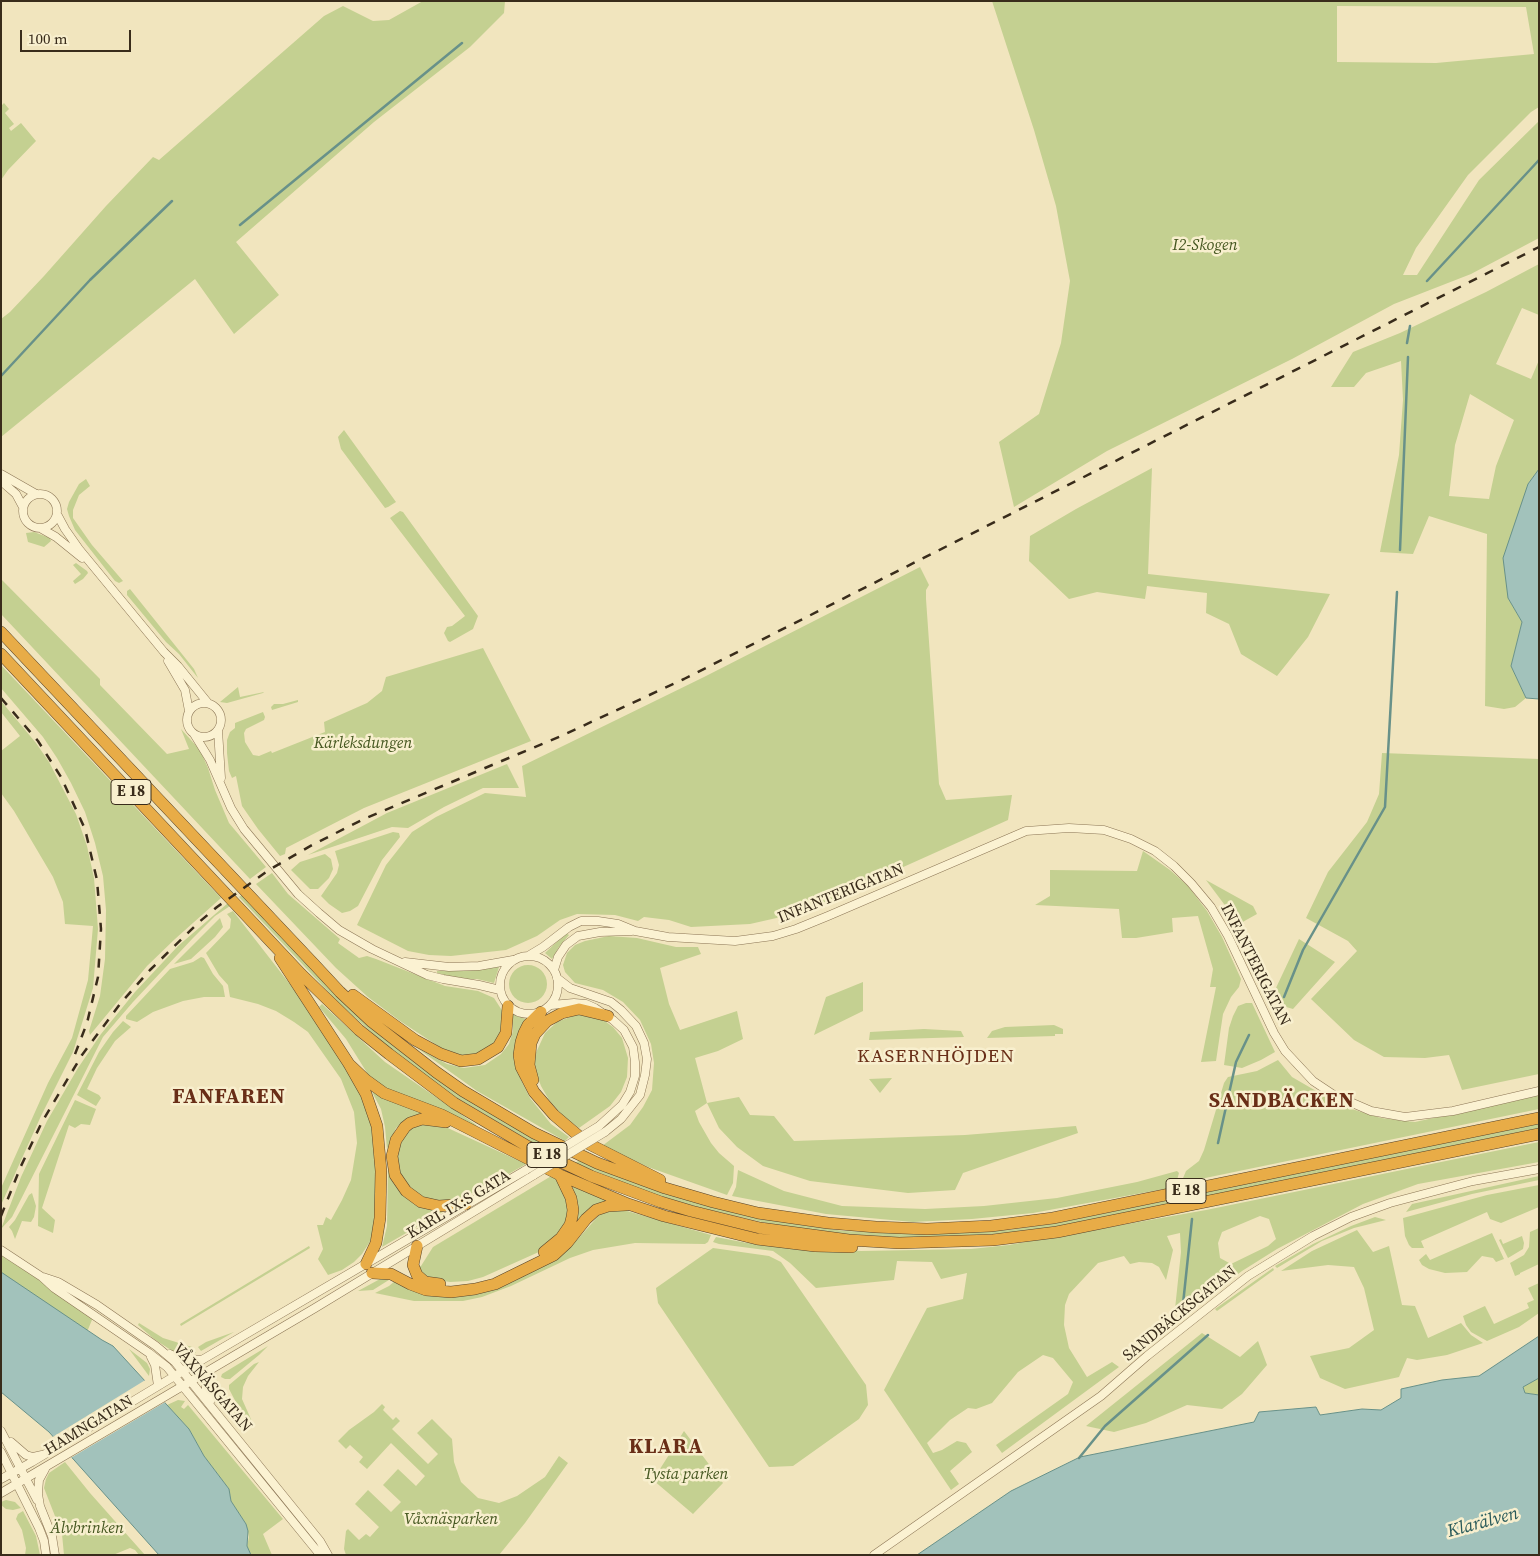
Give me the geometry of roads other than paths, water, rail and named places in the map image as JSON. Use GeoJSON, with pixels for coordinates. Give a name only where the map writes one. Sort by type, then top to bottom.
{"type":"FeatureCollection","features":[{"type":"Feature","properties":{"kind":"highway","name":"E 18"},"geometry":{"type":"LineString","coordinates":[[1,632],[340,992],[397,1042],[436,1072],[534,1133],[597,1163],[632,1177],[694,1197],[758,1213],[828,1223],[927,1229],[992,1226],[1053,1218],[1539,1118]]}},
{"type":"Feature","properties":{"kind":"highway","name":"E 18"},"geometry":{"type":"LineString","coordinates":[[1,654],[328,1001],[388,1054],[454,1103],[527,1146],[591,1176],[690,1212],[760,1228],[849,1240],[898,1243],[993,1240],[1057,1232],[1539,1134]]}},
{"type":"Feature","properties":{"kind":"highway"},"geometry":{"type":"LineString","coordinates":[[261,931],[349,1064],[372,1108],[380,1149],[380,1218],[378,1237],[369,1269],[391,1274],[426,1290],[451,1292],[476,1289],[494,1284],[554,1255],[596,1210],[608,1206],[628,1204]]}},
{"type":"Feature","properties":{"kind":"highway"},"geometry":{"type":"LineString","coordinates":[[314,964],[380,1016],[415,1040],[453,1059],[461,1061],[478,1059],[498,1047],[506,1033],[508,1006]]}},
{"type":"Feature","properties":{"kind":"highway"},"geometry":{"type":"LineString","coordinates":[[546,1009],[528,1025],[524,1033],[519,1055],[526,1079],[534,1092],[554,1115],[588,1143],[694,1197]]}},
{"type":"Feature","properties":{"kind":"highway"},"geometry":{"type":"LineString","coordinates":[[540,1098],[529,1065],[529,1055],[531,1043],[541,1027],[554,1016],[579,1009],[608,1016]]}},
{"type":"Feature","properties":{"kind":"highway"},"geometry":{"type":"LineString","coordinates":[[349,1064],[384,1093],[429,1110],[560,1175],[628,1204],[664,1216],[725,1232],[785,1243],[850,1247],[898,1243]]}},
{"type":"Feature","properties":{"kind":"highway"},"geometry":{"type":"LineString","coordinates":[[464,1127],[431,1119],[410,1123],[396,1140],[392,1156],[396,1176],[406,1191],[413,1197],[429,1204],[448,1206],[466,1204]]}},
{"type":"Feature","properties":{"kind":"highway"},"geometry":{"type":"LineString","coordinates":[[417,1246],[413,1265],[417,1275],[425,1282],[440,1284],[479,1281],[500,1274],[537,1256],[553,1246],[570,1224],[573,1210],[571,1198],[560,1175]]}},
{"type":"Feature","properties":{"kind":"street"},"geometry":{"type":"LineString","coordinates":[[1,474],[36,494],[47,495],[54,500],[58,507],[58,516],[65,529],[96,569],[208,703],[216,708],[221,716],[218,730],[221,785]]}},
{"type":"Feature","properties":{"kind":"street"},"geometry":{"type":"LineString","coordinates":[[1,481],[16,494],[23,507],[27,523],[56,537],[96,569]]}},
{"type":"Feature","properties":{"kind":"street"},"geometry":{"type":"LineString","coordinates":[[23,507],[30,497],[36,494]]}},
{"type":"Feature","properties":{"kind":"street"},"geometry":{"type":"LineString","coordinates":[[42,529],[49,527],[58,516]]}},
{"type":"Feature","properties":{"kind":"street"},"geometry":{"type":"LineString","coordinates":[[164,652],[185,690],[189,711],[187,724],[210,760],[231,808],[244,829],[298,894],[339,930],[372,949],[428,975],[500,990]]}},
{"type":"Feature","properties":{"kind":"street"},"geometry":{"type":"LineString","coordinates":[[189,711],[197,704],[208,703]]}},
{"type":"Feature","properties":{"kind":"street"},"geometry":{"type":"LineString","coordinates":[[194,734],[204,737],[214,734],[218,730]]}},
{"type":"Feature","properties":{"kind":"street","name":"INFANTERIGATAN"},"geometry":{"type":"LineString","coordinates":[[556,974],[558,957],[566,945],[578,936],[600,932],[635,931],[668,937],[736,941],[773,936],[828,916],[1026,831],[1069,828],[1104,830],[1131,839],[1155,851],[1174,866],[1212,907],[1228,936],[1274,1033],[1285,1051],[1313,1081],[1334,1094],[1370,1111],[1405,1116],[1454,1110],[1539,1091]]}},
{"type":"Feature","properties":{"kind":"street","name":"INFANTERIGATAN"},"geometry":{"type":"LineString","coordinates":[[528,956],[569,927],[581,921],[618,924],[635,931]]}},
{"type":"Feature","properties":{"kind":"street"},"geometry":{"type":"LineString","coordinates":[[398,961],[449,967],[479,966],[528,956],[543,959],[556,974],[558,988],[556,997],[546,1009],[532,1014],[524,1014],[515,1011],[503,999],[500,981],[508,964],[516,959]]}},
{"type":"Feature","properties":{"kind":"street","name":"KARL IX:S GATA"},"geometry":{"type":"LineString","coordinates":[[192,1381],[369,1269],[466,1204],[621,1119],[640,1095],[646,1075],[647,1059],[644,1043],[636,1026],[622,1010],[610,1002],[570,988],[556,974]]}},
{"type":"Feature","properties":{"kind":"street","name":"KARL IX:S GATA"},"geometry":{"type":"LineString","coordinates":[[183,1371],[369,1269],[417,1246],[534,1175],[602,1129],[630,1092],[635,1076],[633,1047],[624,1030],[608,1016],[586,1004],[546,1009]]}},
{"type":"Feature","properties":{"kind":"street","name":"SANDBÄCKSGATAN"},"geometry":{"type":"LineString","coordinates":[[874,1555],[1101,1396],[1248,1276],[1313,1236],[1351,1217],[1390,1203],[1473,1182],[1539,1170]]}},
{"type":"Feature","properties":{"kind":"street","name":"VÅXNÄSGATAN"},"geometry":{"type":"LineString","coordinates":[[1,1250],[42,1276],[58,1282],[104,1310],[156,1346],[183,1371],[320,1541],[328,1555]]}},
{"type":"Feature","properties":{"kind":"street","name":"VÅXNÄSGATAN"},"geometry":{"type":"LineString","coordinates":[[42,1276],[54,1288],[148,1353],[175,1376],[317,1551],[323,1555]]}},
{"type":"Feature","properties":{"kind":"street"},"geometry":{"type":"LineString","coordinates":[[156,1346],[178,1358],[202,1360]]}},
{"type":"Feature","properties":{"kind":"street"},"geometry":{"type":"LineString","coordinates":[[148,1353],[155,1365],[158,1386]]}},
{"type":"Feature","properties":{"kind":"street","name":"HAMNGATAN"},"geometry":{"type":"LineString","coordinates":[[1,1493],[50,1452],[183,1371]]}},
{"type":"Feature","properties":{"kind":"street"},"geometry":{"type":"LineString","coordinates":[[209,1371],[206,1389],[215,1410]]}},
{"type":"Feature","properties":{"kind":"street","name":"HAMNGATAN"},"geometry":{"type":"LineString","coordinates":[[1,1479],[46,1468],[192,1381]]}},
{"type":"Feature","properties":{"kind":"street"},"geometry":{"type":"LineString","coordinates":[[1,1431],[21,1453],[33,1457],[50,1452]]}},
{"type":"Feature","properties":{"kind":"street"},"geometry":{"type":"LineString","coordinates":[[1,1431],[44,1541],[46,1555]]}},
{"type":"Feature","properties":{"kind":"street"},"geometry":{"type":"LineString","coordinates":[[1,1452],[40,1506]]}},
{"type":"Feature","properties":{"kind":"street"},"geometry":{"type":"LineString","coordinates":[[46,1468],[39,1480],[38,1494],[40,1506],[52,1536],[55,1555]]}},
{"type":"Feature","properties":{"kind":"water"},"geometry":{"type":"Polygon","coordinates":[[[1539,469],[1539,699],[1526,698],[1511,666],[1522,622],[1508,598],[1503,558],[1528,484],[1539,469]]]}},
{"type":"Feature","properties":{"kind":"water"},"geometry":{"type":"Polygon","coordinates":[[[1,1272],[113,1346],[189,1429],[204,1456],[229,1489],[231,1501],[246,1524],[248,1531],[247,1546],[251,1555],[159,1555],[49,1432],[1,1392],[1,1272]]]}},
{"type":"Feature","properties":{"kind":"water","name":"Klarälven"},"geometry":{"type":"Polygon","coordinates":[[[1539,1336],[1539,1378],[1523,1387],[1525,1393],[1539,1395],[1539,1555],[917,1555],[1011,1491],[1080,1457],[1254,1422],[1259,1412],[1316,1407],[1320,1415],[1362,1409],[1381,1410],[1401,1398],[1401,1389],[1442,1380],[1479,1376],[1539,1336]]]}},
{"type":"Feature","properties":{"kind":"waterway"},"geometry":{"type":"LineString","coordinates":[[240,225],[462,43]]}},
{"type":"Feature","properties":{"kind":"waterway"},"geometry":{"type":"LineString","coordinates":[[1427,281],[1539,160]]}},
{"type":"Feature","properties":{"kind":"waterway"},"geometry":{"type":"LineString","coordinates":[[1,376],[90,280],[172,201]]}},
{"type":"Feature","properties":{"kind":"waterway"},"geometry":{"type":"LineString","coordinates":[[1407,343],[1410,326]]}},
{"type":"Feature","properties":{"kind":"waterway"},"geometry":{"type":"LineString","coordinates":[[1400,550],[1408,357]]}},
{"type":"Feature","properties":{"kind":"waterway"},"geometry":{"type":"LineString","coordinates":[[1284,997],[1303,950],[1385,807],[1397,592]]}},
{"type":"Feature","properties":{"kind":"waterway"},"geometry":{"type":"LineString","coordinates":[[1218,1143],[1236,1062],[1249,1035]]}},
{"type":"Feature","properties":{"kind":"waterway"},"geometry":{"type":"LineString","coordinates":[[1183,1304],[1192,1219]]}},
{"type":"Feature","properties":{"kind":"waterway"},"geometry":{"type":"LineString","coordinates":[[1079,1458],[1105,1426],[1208,1335]]}},
{"type":"Feature","properties":{"kind":"railway"},"geometry":{"type":"LineString","coordinates":[[1,1216],[21,1166],[42,1122],[82,1055],[120,1004],[150,970],[198,923],[269,870],[312,845],[364,819],[561,736],[684,679],[1539,247]]}},
{"type":"Feature","properties":{"kind":"railway"},"geometry":{"type":"LineString","coordinates":[[1,698],[38,741],[61,777],[85,829],[97,880],[101,929],[98,977],[87,1023],[72,1062]]}},
{"type":"Feature","properties":{"kind":"district","name":"KASERNHÖJDEN"},"geometry":{"type":"Point","coordinates":[936,1057]}},
{"type":"Feature","properties":{"kind":"district","name":"FANFAREN"},"geometry":{"type":"Point","coordinates":[229,1098]}},
{"type":"Feature","properties":{"kind":"district","name":"SANDBÄCKEN"},"geometry":{"type":"Point","coordinates":[1282,1102]}},
{"type":"Feature","properties":{"kind":"district","name":"KLARA"},"geometry":{"type":"Point","coordinates":[666,1448]}},
{"type":"Feature","properties":{"kind":"park label","name":"I2-Skogen"},"geometry":{"type":"Point","coordinates":[1205,246]}},
{"type":"Feature","properties":{"kind":"park label","name":"Kärleksdungen"},"geometry":{"type":"Point","coordinates":[363,744]}},
{"type":"Feature","properties":{"kind":"park label","name":"Tysta parken"},"geometry":{"type":"Point","coordinates":[686,1475]}},
{"type":"Feature","properties":{"kind":"park label","name":"Våxnäsparken"},"geometry":{"type":"Point","coordinates":[451,1520]}},
{"type":"Feature","properties":{"kind":"park label","name":"Älvbrinken"},"geometry":{"type":"Point","coordinates":[87,1529]}}]}
